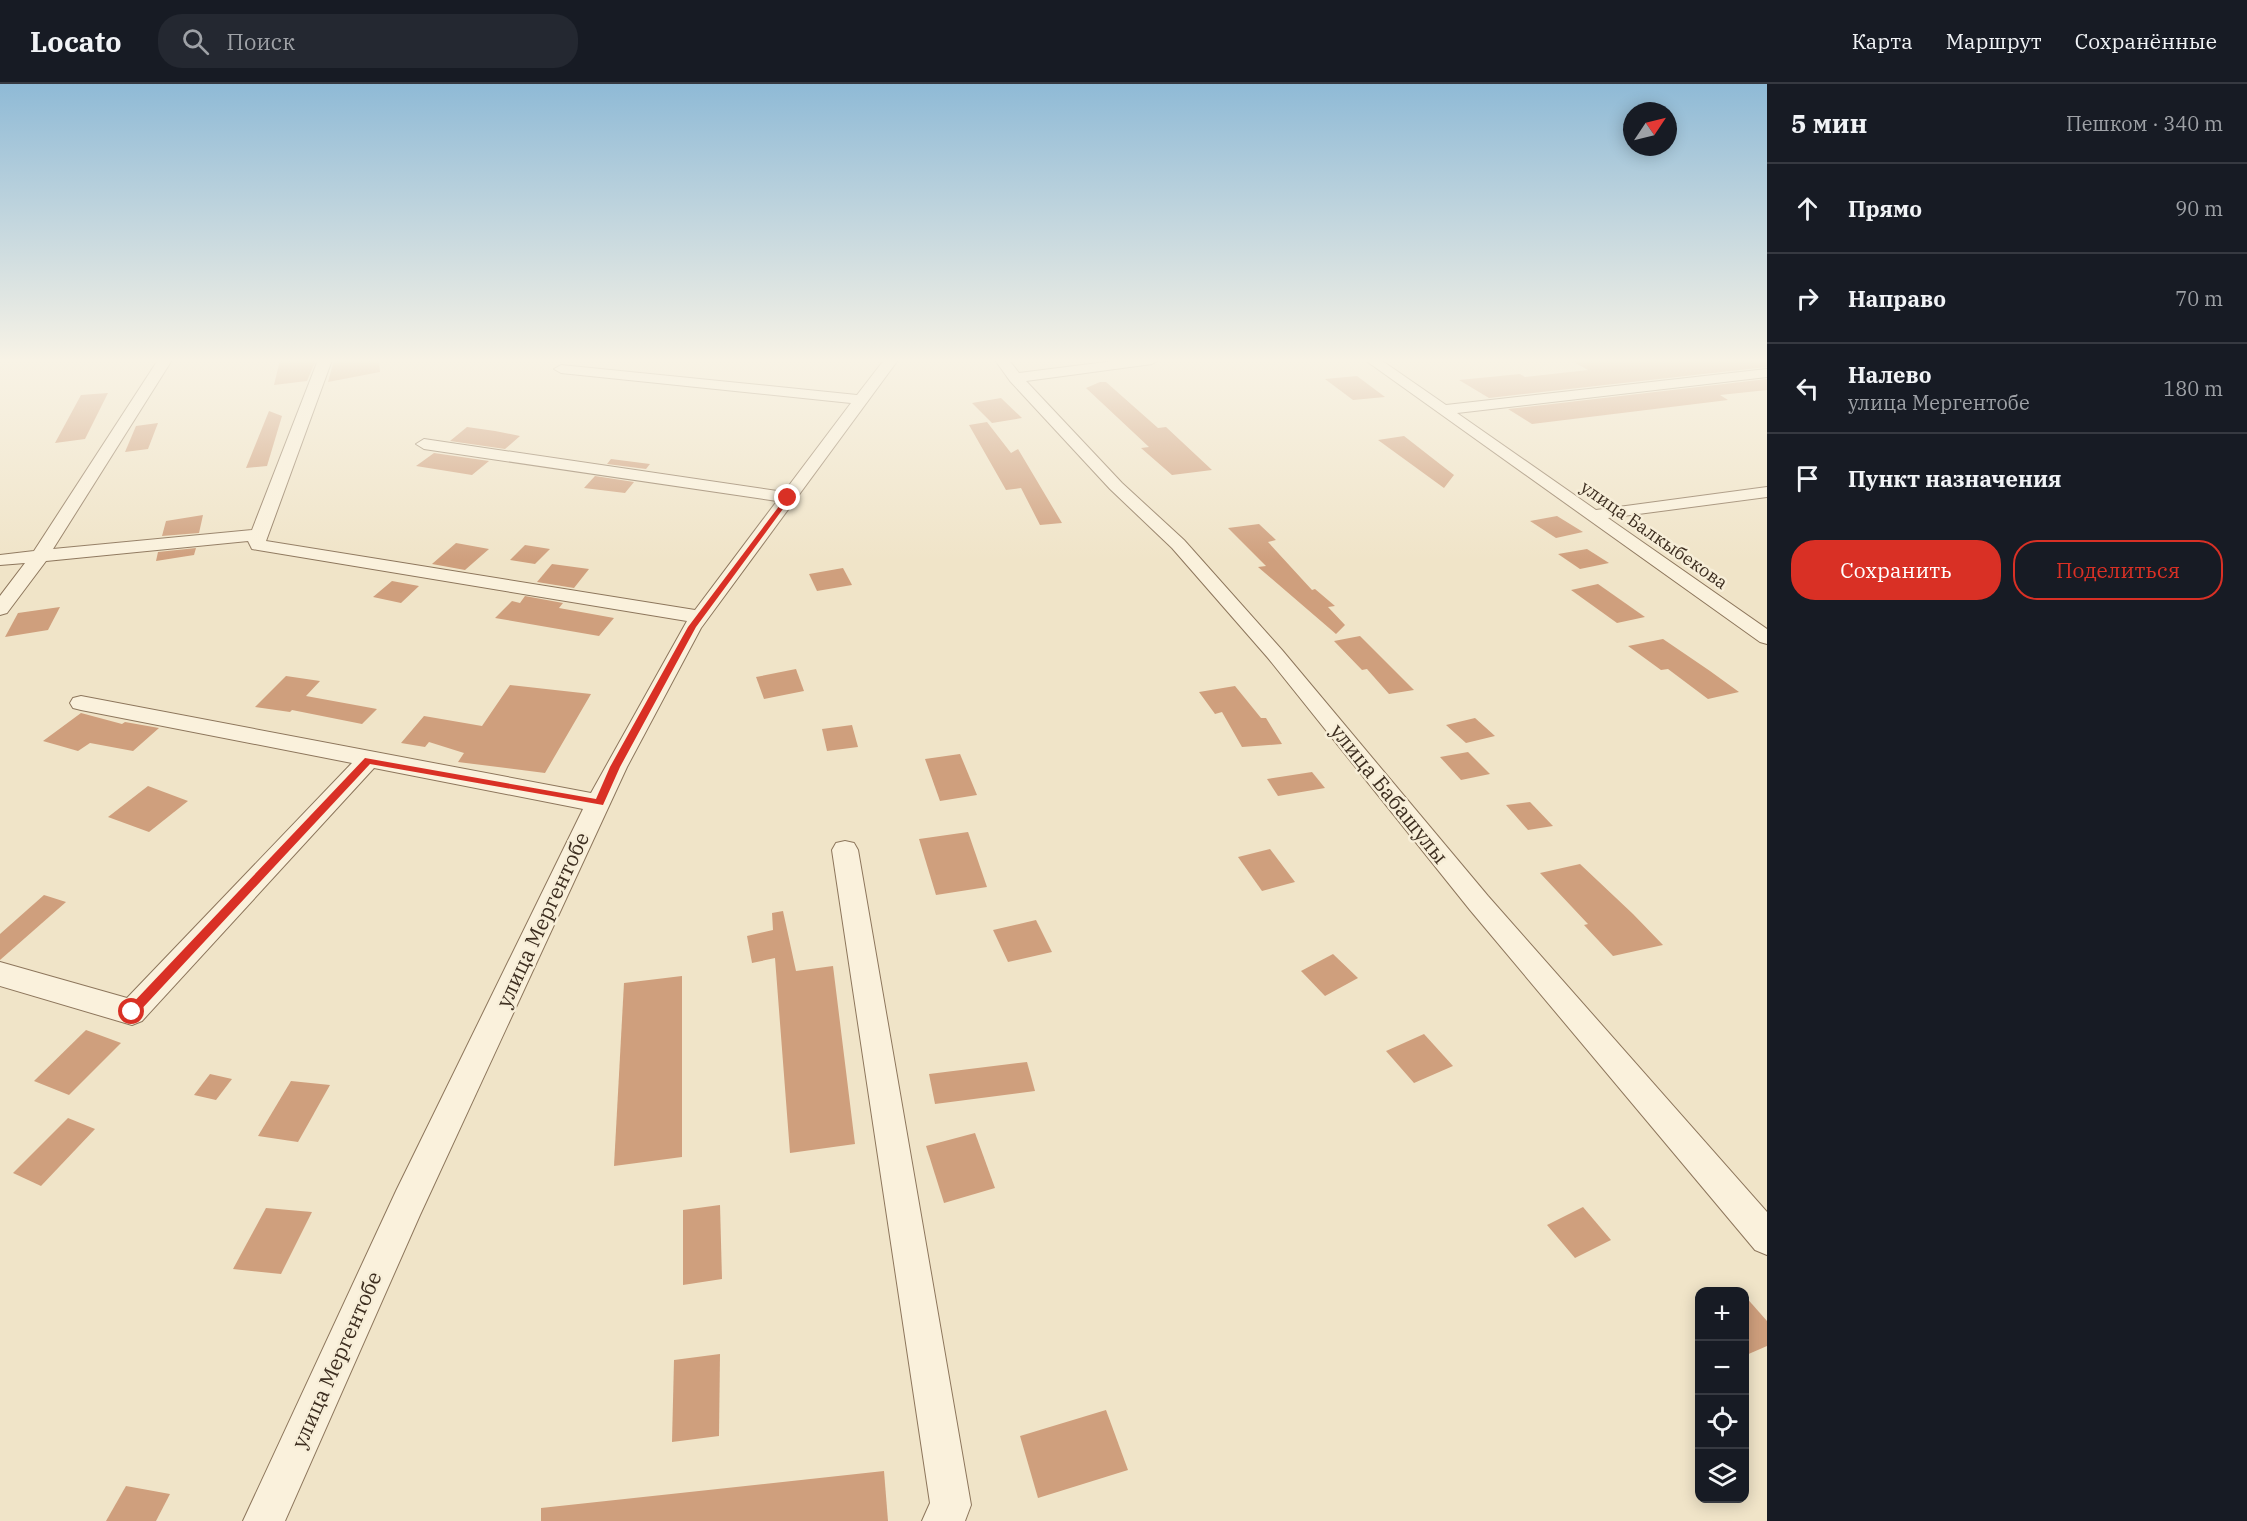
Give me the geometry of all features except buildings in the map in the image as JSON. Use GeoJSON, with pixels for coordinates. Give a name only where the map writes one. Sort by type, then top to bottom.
{"type":"FeatureCollection","features":[{"type":"Feature","properties":{"kind":"street"},"geometry":{"type":"LineString","coordinates":[[0,609],[40,556],[122,427]]}},
{"type":"Feature","properties":{"kind":"street"},"geometry":{"type":"LineString","coordinates":[[300,427],[258,545],[700,616]]}},
{"type":"Feature","properties":{"kind":"street","name":"улица Мергентобе"},"geometry":{"type":"LineString","coordinates":[[264,1521],[408,1203],[615,767],[700,616],[841,427]]}},
{"type":"Feature","properties":{"kind":"street","name":"улица Бабашулы"},"geometry":{"type":"LineString","coordinates":[[1062,427],[1116,486],[1178,544],[1275,654],[1479,903],[1767,1238]]}},
{"type":"Feature","properties":{"kind":"street","name":"улица Балкыбекова"},"geometry":{"type":"LineString","coordinates":[[1469,427],[1767,638]]}},
{"type":"Feature","properties":{"kind":"street"},"geometry":{"type":"LineString","coordinates":[[424,444],[788,498]]}},
{"type":"Feature","properties":{"kind":"street"},"geometry":{"type":"LineString","coordinates":[[1593,515],[1767,492]]}},
{"type":"Feature","properties":{"kind":"street"},"geometry":{"type":"LineString","coordinates":[[0,560],[261,534]]}},
{"type":"Feature","properties":{"kind":"street"},"geometry":{"type":"LineString","coordinates":[[81,703],[599,803]]}},
{"type":"Feature","properties":{"kind":"street"},"geometry":{"type":"LineString","coordinates":[[0,974],[132,1012],[368,760]]}},
{"type":"Feature","properties":{"kind":"street"},"geometry":{"type":"LineString","coordinates":[[845,850],[951,1505],[943,1521]]}},
{"type":"Feature","properties":{"kind":"route"},"geometry":{"type":"LineString","coordinates":[[132,1012],[368,760],[599,803],[615,767],[692,627],[788,498]]}}]}
